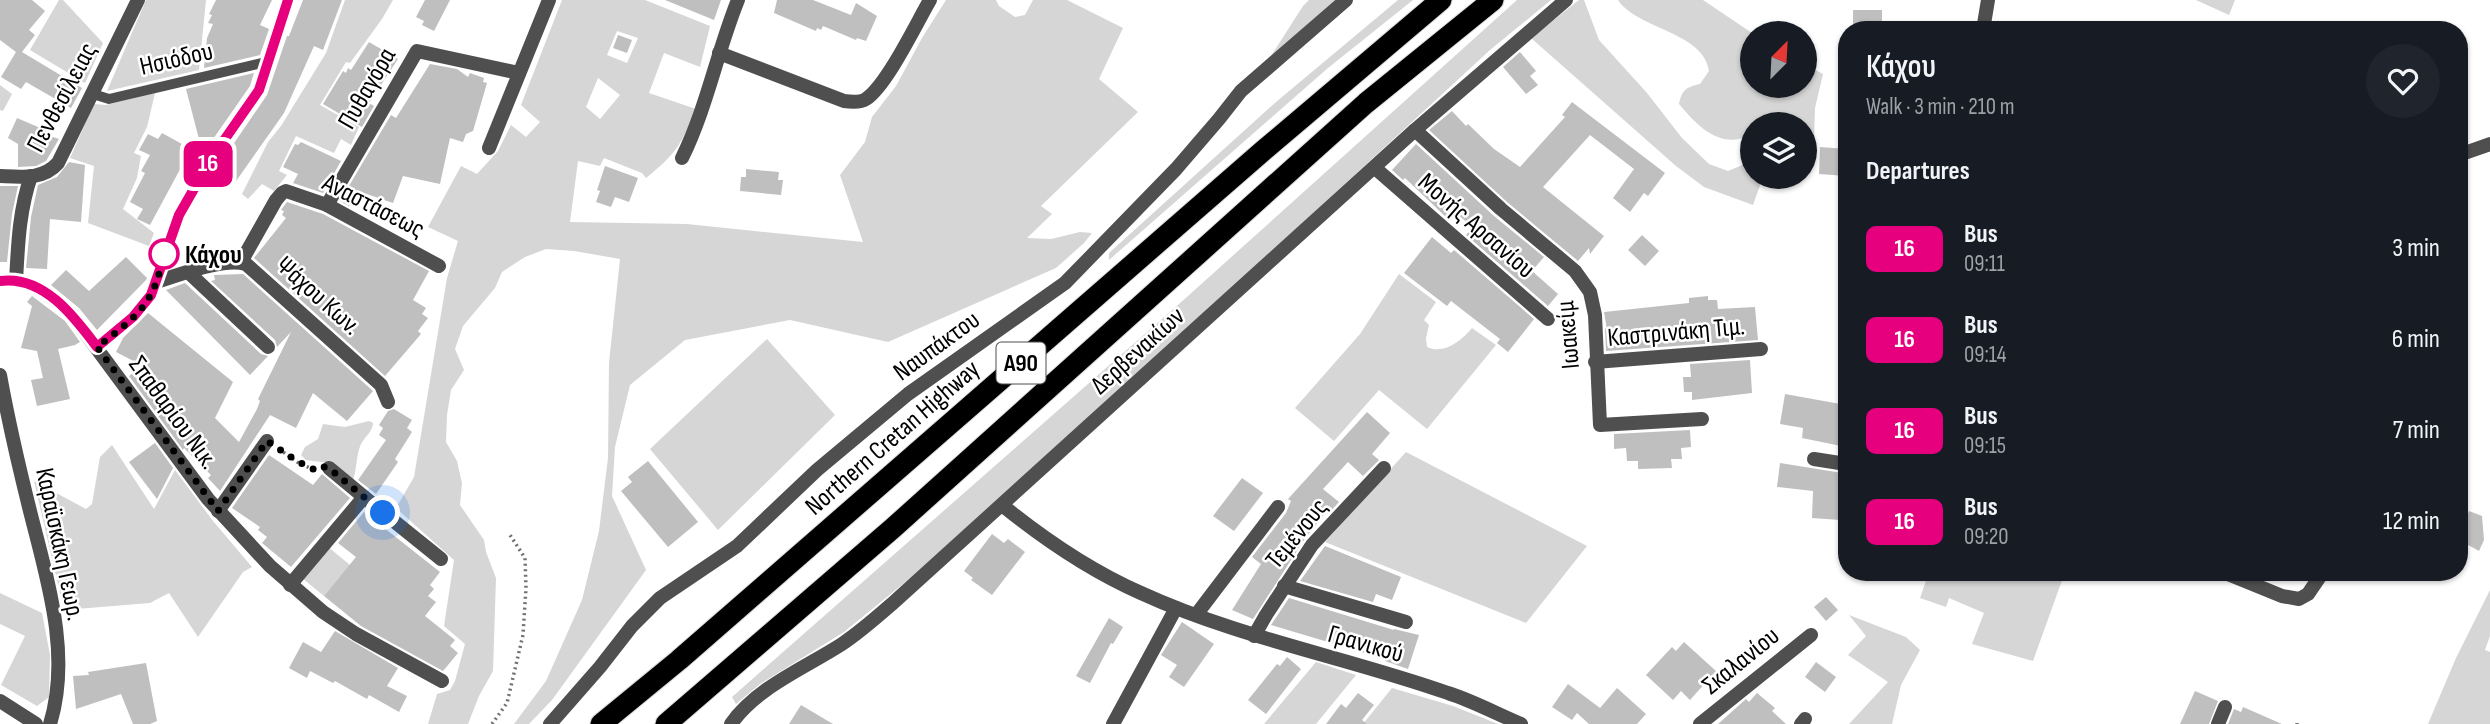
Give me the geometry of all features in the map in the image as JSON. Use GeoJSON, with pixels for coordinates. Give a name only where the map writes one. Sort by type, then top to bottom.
{"type":"FeatureCollection","features":[{"type":"Feature","properties":{"kind":"highway","name":"Northern Cretan Highway"},"geometry":{"type":"LineString","coordinates":[[601,724],[679,660],[1254,159],[1441,0]]}},
{"type":"Feature","properties":{"kind":"highway","name":"Α90"},"geometry":{"type":"LineString","coordinates":[[666,724],[904,518],[1366,103],[1493,0]]}},
{"type":"Feature","properties":{"kind":"street","name":"Πενθεσίλειας"},"geometry":{"type":"LineString","coordinates":[[0,176],[48,173],[58,163],[138,0]]}},
{"type":"Feature","properties":{"kind":"street"},"geometry":{"type":"LineString","coordinates":[[97,347],[133,317],[149,297],[179,215],[211,159],[252,103],[270,61],[288,0]]}},
{"type":"Feature","properties":{"kind":"street"},"geometry":{"type":"LineString","coordinates":[[489,148],[549,0]]}},
{"type":"Feature","properties":{"kind":"street"},"geometry":{"type":"LineString","coordinates":[[682,158],[699,120],[738,0]]}},
{"type":"Feature","properties":{"kind":"street"},"geometry":{"type":"LineString","coordinates":[[719,53],[844,101],[860,101],[871,94],[884,78],[930,0]]}},
{"type":"Feature","properties":{"kind":"street","name":"Ναυπάκτου"},"geometry":{"type":"LineString","coordinates":[[550,724],[632,626],[660,598],[737,546],[817,470],[908,394],[1065,284],[1176,169],[1241,91],[1346,0]]}},
{"type":"Feature","properties":{"kind":"street","name":"Δερβενακίων"},"geometry":{"type":"LineString","coordinates":[[731,724],[743,710],[768,690],[844,642],[878,616],[1415,130],[1566,0]]}},
{"type":"Feature","properties":{"kind":"street"},"geometry":{"type":"LineString","coordinates":[[1984,21],[1988,0]]}},
{"type":"Feature","properties":{"kind":"street","name":"Πυθαγόρα"},"geometry":{"type":"LineString","coordinates":[[327,205],[417,51],[519,73]]}},
{"type":"Feature","properties":{"kind":"street","name":"Ιωακείμ"},"geometry":{"type":"LineString","coordinates":[[1415,130],[1501,209],[1554,251],[1585,283],[1595,315],[1595,362],[1600,425],[1702,419]]}},
{"type":"Feature","properties":{"kind":"street"},"geometry":{"type":"LineString","coordinates":[[2468,152],[2490,144]]}},
{"type":"Feature","properties":{"kind":"street","name":"Μονής Αρσανίου"},"geometry":{"type":"LineString","coordinates":[[1375,168],[1548,319]]}},
{"type":"Feature","properties":{"kind":"street"},"geometry":{"type":"LineString","coordinates":[[16,281],[20,220],[31,176]]}},
{"type":"Feature","properties":{"kind":"street","name":"Αναστάσεως"},"geometry":{"type":"LineString","coordinates":[[241,262],[282,193],[295,193],[327,205],[439,266]]}},
{"type":"Feature","properties":{"kind":"street","name":"Ψάχου Κων."},"geometry":{"type":"LineString","coordinates":[[156,282],[188,272],[241,262],[257,272],[381,385],[388,402]]}},
{"type":"Feature","properties":{"kind":"street"},"geometry":{"type":"LineString","coordinates":[[188,272],[268,347]]}},
{"type":"Feature","properties":{"kind":"street","name":"Σπαθαρίου Νικ."},"geometry":{"type":"LineString","coordinates":[[0,281],[16,281],[34,287],[62,305],[97,347],[218,511],[290,584],[356,634],[442,681]]}},
{"type":"Feature","properties":{"kind":"street","name":"Καστρινάκη Τιμ."},"geometry":{"type":"LineString","coordinates":[[1595,362],[1761,349]]}},
{"type":"Feature","properties":{"kind":"street","name":"Καραϊσκάκη Γεωρ."},"geometry":{"type":"LineString","coordinates":[[0,375],[6,428],[56,629],[58,684],[50,724]]}},
{"type":"Feature","properties":{"kind":"street"},"geometry":{"type":"LineString","coordinates":[[218,511],[267,441]]}},
{"type":"Feature","properties":{"kind":"street"},"geometry":{"type":"LineString","coordinates":[[1814,459],[1838,463]]}},
{"type":"Feature","properties":{"kind":"street"},"geometry":{"type":"LineString","coordinates":[[329,468],[442,559]]}},
{"type":"Feature","properties":{"kind":"street","name":"Τεμένους"},"geometry":{"type":"LineString","coordinates":[[1254,636],[1312,545],[1384,468]]}},
{"type":"Feature","properties":{"kind":"street"},"geometry":{"type":"LineString","coordinates":[[290,584],[364,497]]}},
{"type":"Feature","properties":{"kind":"street","name":"Γρανικού"},"geometry":{"type":"LineString","coordinates":[[1002,505],[1104,575],[1176,608],[1254,636],[1448,693],[1521,724]]}},
{"type":"Feature","properties":{"kind":"street"},"geometry":{"type":"LineString","coordinates":[[1196,615],[1278,507]]}},
{"type":"Feature","properties":{"kind":"street"},"geometry":{"type":"LineString","coordinates":[[2245,581],[2282,596],[2299,599],[2308,594],[2317,581]]}},
{"type":"Feature","properties":{"kind":"street"},"geometry":{"type":"LineString","coordinates":[[1284,586],[1406,622]]}},
{"type":"Feature","properties":{"kind":"street"},"geometry":{"type":"LineString","coordinates":[[1113,724],[1176,608]]}},
{"type":"Feature","properties":{"kind":"street","name":"Σκαλανίου"},"geometry":{"type":"LineString","coordinates":[[1700,724],[1811,635]]}},
{"type":"Feature","properties":{"kind":"street"},"geometry":{"type":"LineString","coordinates":[[0,701],[36,724]]}},
{"type":"Feature","properties":{"kind":"street"},"geometry":{"type":"LineString","coordinates":[[2218,724],[2225,707]]}},
{"type":"Feature","properties":{"kind":"lane","name":"Ησιόδου"},"geometry":{"type":"LineString","coordinates":[[93,94],[109,99],[270,61]]}},
{"type":"Feature","properties":{"kind":"path"},"geometry":{"type":"LineString","coordinates":[[267,441],[307,467],[317,471],[324,467],[329,468]]}},
{"type":"Feature","properties":{"kind":"path"},"geometry":{"type":"LineString","coordinates":[[492,724],[507,703],[523,635],[525,558],[510,535]]}},
{"type":"Feature","properties":{"kind":"shaded area"},"geometry":{"type":"Polygon","coordinates":[[[59,0],[63,0],[103,43],[85,83],[30,50],[59,0]]]}},
{"type":"Feature","properties":{"kind":"shaded area"},"geometry":{"type":"Polygon","coordinates":[[[146,0],[206,0],[199,70],[107,91],[146,0]]]}},
{"type":"Feature","properties":{"kind":"shaded area"},"geometry":{"type":"Polygon","coordinates":[[[345,0],[393,0],[350,63],[346,62],[320,105],[359,127],[351,145],[341,139],[334,153],[296,136],[279,171],[287,175],[274,191],[262,184],[248,199],[242,194],[268,142],[281,126],[326,53],[345,0]]]}},
{"type":"Feature","properties":{"kind":"shaded area"},"geometry":{"type":"Polygon","coordinates":[[[562,0],[645,0],[710,26],[700,67],[664,53],[649,93],[696,109],[677,148],[646,178],[642,173],[604,158],[600,166],[578,161],[570,222],[687,224],[863,242],[840,175],[865,142],[872,117],[896,86],[946,0],[996,0],[999,6],[1015,17],[1025,15],[1033,0],[1067,0],[1123,28],[1099,79],[1138,112],[1041,206],[1052,214],[1027,238],[1051,239],[1080,232],[1092,233],[1056,268],[888,342],[790,320],[685,340],[630,385],[615,447],[612,496],[646,570],[552,700],[529,724],[514,724],[546,681],[582,600],[599,531],[608,458],[609,363],[620,259],[546,249],[525,257],[502,272],[495,288],[463,326],[455,349],[464,370],[451,390],[446,442],[457,461],[462,483],[460,505],[484,540],[496,578],[493,671],[468,724],[428,724],[437,694],[450,690],[455,681],[465,644],[444,626],[454,560],[396,508],[414,477],[447,278],[458,241],[428,227],[461,166],[477,174],[498,151],[511,125],[526,137],[540,122],[521,105],[562,0]],[[617,31],[607,55],[627,63],[638,38],[617,31]],[[598,78],[586,107],[600,119],[620,95],[598,78]]]}},
{"type":"Feature","properties":{"kind":"shaded area"},"geometry":{"type":"Polygon","coordinates":[[[1309,0],[1336,0],[1271,56],[1303,6],[1309,0]]]}},
{"type":"Feature","properties":{"kind":"shaded area"},"geometry":{"type":"Polygon","coordinates":[[[1398,0],[1413,0],[1328,68],[1109,260],[1109,253],[1276,102],[1398,0]]]}},
{"type":"Feature","properties":{"kind":"shaded area"},"geometry":{"type":"Polygon","coordinates":[[[1517,0],[1551,0],[1490,50],[914,575],[844,632],[760,684],[736,704],[732,697],[1188,296],[1517,0]]]}},
{"type":"Feature","properties":{"kind":"shaded area"},"geometry":{"type":"Polygon","coordinates":[[[1579,0],[1584,0],[1599,40],[1647,93],[1682,138],[1709,164],[1728,171],[1740,166],[1740,189],[1759,189],[1753,205],[1704,187],[1676,166],[1531,38],[1579,0]]]}},
{"type":"Feature","properties":{"kind":"shaded area"},"geometry":{"type":"Polygon","coordinates":[[[1618,0],[1703,0],[1740,25],[1740,98],[1817,98],[1817,71],[1823,74],[1815,112],[1740,112],[1740,139],[1731,140],[1711,134],[1694,121],[1679,104],[1685,90],[1700,84],[1709,71],[1704,58],[1683,39],[1627,10],[1618,0]]]}},
{"type":"Feature","properties":{"kind":"shaded area"},"geometry":{"type":"Polygon","coordinates":[[[2196,0],[2235,0],[2229,15],[2196,0]]]}},
{"type":"Feature","properties":{"kind":"shaded area"},"geometry":{"type":"Polygon","coordinates":[[[0,85],[12,94],[3,111],[0,110],[0,85]]]}},
{"type":"Feature","properties":{"kind":"shaded area"},"geometry":{"type":"Polygon","coordinates":[[[155,93],[147,127],[134,153],[141,156],[137,178],[123,209],[154,233],[149,246],[88,223],[94,166],[70,158],[94,104],[106,105],[155,93]]]}},
{"type":"Feature","properties":{"kind":"shaded area"},"geometry":{"type":"Polygon","coordinates":[[[1399,274],[1436,302],[1424,320],[1429,325],[1427,347],[1446,348],[1463,338],[1472,328],[1496,345],[1427,429],[1379,390],[1334,441],[1295,408],[1360,334],[1399,274]]]}},
{"type":"Feature","properties":{"kind":"shaded area"},"geometry":{"type":"Polygon","coordinates":[[[767,339],[835,415],[718,530],[650,449],[767,339]]]}},
{"type":"Feature","properties":{"kind":"shaded area"},"geometry":{"type":"Polygon","coordinates":[[[369,421],[373,423],[359,448],[353,480],[329,463],[306,460],[301,455],[305,447],[318,439],[323,424],[345,427],[369,421]]]}},
{"type":"Feature","properties":{"kind":"shaded area"},"geometry":{"type":"Polygon","coordinates":[[[112,445],[154,509],[175,470],[252,567],[243,572],[198,637],[169,593],[150,603],[64,610],[34,481],[86,509],[92,504],[100,457],[112,445]]]}},
{"type":"Feature","properties":{"kind":"shaded area"},"geometry":{"type":"Polygon","coordinates":[[[1406,452],[1587,546],[1526,623],[1325,542],[1406,452]]]}},
{"type":"Feature","properties":{"kind":"shaded area"},"geometry":{"type":"Polygon","coordinates":[[[327,546],[350,565],[324,596],[302,578],[327,546]]]}},
{"type":"Feature","properties":{"kind":"shaded area"},"geometry":{"type":"Polygon","coordinates":[[[1926,581],[2062,581],[2033,661],[1972,644],[1984,613],[1949,598],[1946,607],[1920,598],[1926,581]]]}},
{"type":"Feature","properties":{"kind":"shaded area"},"geometry":{"type":"Polygon","coordinates":[[[2490,590],[2490,636],[2485,650],[2490,652],[2490,724],[2428,724],[2456,658],[2490,590]]]}},
{"type":"Feature","properties":{"kind":"shaded area"},"geometry":{"type":"Polygon","coordinates":[[[0,593],[42,613],[50,655],[49,697],[37,706],[1,685],[25,636],[0,624],[0,593]]]}},
{"type":"Feature","properties":{"kind":"shaded area"},"geometry":{"type":"Polygon","coordinates":[[[1849,615],[1906,637],[1920,650],[1901,685],[1892,724],[1849,724],[1888,682],[1848,655],[1866,636],[1849,615]]]}},
{"type":"Feature","properties":{"kind":"shaded area"},"geometry":{"type":"Polygon","coordinates":[[[1316,662],[1356,675],[1316,724],[1264,724],[1316,662]]]}},
{"type":"Feature","properties":{"kind":"shaded area"},"geometry":{"type":"Polygon","coordinates":[[[1392,688],[1453,706],[1498,724],[1363,724],[1392,688]]]}},
{"type":"Feature","properties":{"kind":"building"},"geometry":{"type":"Polygon","coordinates":[[[0,0],[32,0],[45,11],[29,30],[35,35],[22,52],[82,88],[71,108],[26,82],[21,89],[1,77],[16,52],[0,40],[0,0]]]}},
{"type":"Feature","properties":{"kind":"building"},"geometry":{"type":"Polygon","coordinates":[[[216,0],[272,0],[260,25],[269,29],[260,55],[204,68],[207,38],[213,24],[208,23],[212,15],[209,14],[216,0]]]}},
{"type":"Feature","properties":{"kind":"building"},"geometry":{"type":"Polygon","coordinates":[[[303,0],[342,0],[323,50],[314,46],[284,113],[234,184],[215,171],[267,95],[287,36],[303,0]]]}},
{"type":"Feature","properties":{"kind":"building"},"geometry":{"type":"Polygon","coordinates":[[[425,0],[450,0],[434,31],[422,25],[424,21],[416,17],[425,0]]]}},
{"type":"Feature","properties":{"kind":"building"},"geometry":{"type":"Polygon","coordinates":[[[665,0],[721,0],[714,20],[665,0]]]}},
{"type":"Feature","properties":{"kind":"building"},"geometry":{"type":"Polygon","coordinates":[[[777,0],[813,0],[851,15],[856,3],[877,16],[866,41],[856,40],[823,26],[816,31],[774,13],[777,0]]]}},
{"type":"Feature","properties":{"kind":"building"},"geometry":{"type":"Polygon","coordinates":[[[1853,10],[1882,10],[1882,21],[1853,21],[1853,10]]]}},
{"type":"Feature","properties":{"kind":"building"},"geometry":{"type":"Polygon","coordinates":[[[618,35],[632,40],[627,53],[613,48],[618,35]]]}},
{"type":"Feature","properties":{"kind":"building"},"geometry":{"type":"Polygon","coordinates":[[[369,42],[398,59],[369,103],[374,106],[362,127],[323,104],[343,71],[346,73],[348,68],[351,70],[369,42]]]}},
{"type":"Feature","properties":{"kind":"building"},"geometry":{"type":"Polygon","coordinates":[[[1520,52],[1536,71],[1530,76],[1538,85],[1526,94],[1503,67],[1520,52]]]}},
{"type":"Feature","properties":{"kind":"building"},"geometry":{"type":"Polygon","coordinates":[[[430,64],[457,69],[468,77],[470,73],[484,78],[483,82],[487,83],[473,131],[466,134],[463,142],[450,138],[440,184],[403,176],[393,203],[358,191],[349,206],[340,201],[391,115],[396,118],[430,64]]]}},
{"type":"Feature","properties":{"kind":"building"},"geometry":{"type":"Polygon","coordinates":[[[254,73],[250,86],[211,142],[200,143],[186,89],[254,73]]]}},
{"type":"Feature","properties":{"kind":"building"},"geometry":{"type":"Polygon","coordinates":[[[1572,102],[1665,173],[1648,196],[1644,193],[1630,212],[1613,198],[1634,169],[1590,135],[1543,187],[1604,236],[1590,254],[1589,248],[1578,261],[1507,202],[1429,130],[1452,111],[1466,126],[1468,124],[1494,149],[1520,167],[1565,117],[1562,115],[1572,102]]]}},
{"type":"Feature","properties":{"kind":"building"},"geometry":{"type":"Polygon","coordinates":[[[17,118],[52,133],[50,136],[59,139],[46,161],[36,166],[18,167],[18,144],[8,138],[17,118]]]}},
{"type":"Feature","properties":{"kind":"building"},"geometry":{"type":"Polygon","coordinates":[[[162,133],[191,149],[150,225],[137,219],[143,209],[130,202],[145,173],[141,171],[150,155],[139,150],[148,134],[158,139],[162,133]]]}},
{"type":"Feature","properties":{"kind":"building"},"geometry":{"type":"Polygon","coordinates":[[[301,142],[341,161],[323,193],[293,183],[298,174],[283,167],[295,144],[301,142]]]}},
{"type":"Feature","properties":{"kind":"building"},"geometry":{"type":"Polygon","coordinates":[[[1416,144],[1494,216],[1544,257],[1532,271],[1558,294],[1548,306],[1466,235],[1473,227],[1452,210],[1446,217],[1405,178],[1403,180],[1392,170],[1416,144]]]}},
{"type":"Feature","properties":{"kind":"building"},"geometry":{"type":"Polygon","coordinates":[[[1820,147],[1838,148],[1838,175],[1819,174],[1820,147]]]}},
{"type":"Feature","properties":{"kind":"building"},"geometry":{"type":"Polygon","coordinates":[[[69,162],[85,165],[81,222],[50,219],[47,269],[26,268],[31,217],[38,185],[57,177],[69,162]]]}},
{"type":"Feature","properties":{"kind":"building"},"geometry":{"type":"Polygon","coordinates":[[[605,166],[638,178],[629,202],[615,197],[611,207],[596,202],[605,166]]]}},
{"type":"Feature","properties":{"kind":"building"},"geometry":{"type":"Polygon","coordinates":[[[746,169],[779,172],[778,180],[783,180],[781,195],[740,191],[741,177],[746,177],[746,169]]]}},
{"type":"Feature","properties":{"kind":"building"},"geometry":{"type":"Polygon","coordinates":[[[0,186],[18,186],[7,262],[0,262],[0,186]]]}},
{"type":"Feature","properties":{"kind":"building"},"geometry":{"type":"Polygon","coordinates":[[[287,202],[323,214],[429,271],[413,300],[426,308],[422,314],[428,318],[418,331],[421,334],[385,376],[254,258],[286,218],[281,210],[287,202]]]}},
{"type":"Feature","properties":{"kind":"building"},"geometry":{"type":"Polygon","coordinates":[[[1642,235],[1659,251],[1645,266],[1628,250],[1642,235]]]}},
{"type":"Feature","properties":{"kind":"building"},"geometry":{"type":"Polygon","coordinates":[[[1432,237],[1451,253],[1454,250],[1534,319],[1508,352],[1497,343],[1500,339],[1451,301],[1447,306],[1404,273],[1432,237]]]}},
{"type":"Feature","properties":{"kind":"building"},"geometry":{"type":"Polygon","coordinates":[[[126,257],[147,278],[97,330],[79,308],[51,285],[66,270],[89,291],[126,257]]]}},
{"type":"Feature","properties":{"kind":"building"},"geometry":{"type":"Polygon","coordinates":[[[243,274],[373,391],[347,421],[313,393],[296,428],[270,415],[220,491],[208,478],[211,475],[184,448],[183,450],[129,376],[143,366],[116,352],[123,338],[148,313],[233,382],[215,418],[239,442],[257,409],[260,401],[258,399],[291,332],[277,347],[275,340],[211,281],[215,280],[214,275],[243,274]]]}},
{"type":"Feature","properties":{"kind":"building"},"geometry":{"type":"Polygon","coordinates":[[[185,283],[261,354],[268,356],[250,375],[166,290],[185,283]]]}},
{"type":"Feature","properties":{"kind":"building"},"geometry":{"type":"Polygon","coordinates":[[[32,296],[65,321],[80,342],[58,349],[70,399],[37,406],[31,380],[43,378],[37,351],[21,348],[32,306],[27,302],[32,296]]]}},
{"type":"Feature","properties":{"kind":"building"},"geometry":{"type":"Polygon","coordinates":[[[1708,296],[1708,300],[1717,300],[1718,309],[1755,307],[1758,340],[1606,351],[1604,312],[1689,303],[1689,298],[1708,296]]]}},
{"type":"Feature","properties":{"kind":"building"},"geometry":{"type":"Polygon","coordinates":[[[1750,360],[1752,393],[1692,400],[1692,392],[1684,392],[1683,377],[1691,377],[1690,364],[1750,360]]]}},
{"type":"Feature","properties":{"kind":"building"},"geometry":{"type":"Polygon","coordinates":[[[1785,394],[1838,404],[1838,445],[1802,438],[1803,428],[1780,424],[1785,394]]]}},
{"type":"Feature","properties":{"kind":"building"},"geometry":{"type":"Polygon","coordinates":[[[394,409],[412,420],[407,428],[412,432],[395,459],[398,462],[376,494],[358,480],[386,440],[379,435],[383,428],[379,425],[388,411],[394,409]]]}},
{"type":"Feature","properties":{"kind":"building"},"geometry":{"type":"Polygon","coordinates":[[[1367,412],[1390,433],[1372,454],[1379,460],[1363,476],[1348,462],[1323,489],[1339,502],[1328,514],[1326,512],[1304,540],[1253,619],[1232,610],[1261,564],[1252,557],[1286,513],[1291,501],[1288,499],[1367,412]]]}},
{"type":"Feature","properties":{"kind":"building"},"geometry":{"type":"Polygon","coordinates":[[[1690,430],[1691,447],[1681,448],[1682,459],[1671,459],[1672,468],[1638,469],[1638,461],[1627,461],[1626,448],[1614,449],[1614,434],[1690,430]]]}},
{"type":"Feature","properties":{"kind":"building"},"geometry":{"type":"Polygon","coordinates":[[[155,443],[173,468],[157,499],[129,462],[155,443]]]}},
{"type":"Feature","properties":{"kind":"building"},"geometry":{"type":"Polygon","coordinates":[[[269,455],[313,485],[322,474],[350,498],[291,567],[262,543],[267,537],[258,530],[260,527],[232,508],[269,455]]]}},
{"type":"Feature","properties":{"kind":"building"},"geometry":{"type":"Polygon","coordinates":[[[648,461],[698,522],[668,547],[621,491],[632,482],[628,477],[648,461]]]}},
{"type":"Feature","properties":{"kind":"building"},"geometry":{"type":"Polygon","coordinates":[[[1780,463],[1838,472],[1838,520],[1812,518],[1813,491],[1777,487],[1780,463]]]}},
{"type":"Feature","properties":{"kind":"building"},"geometry":{"type":"Polygon","coordinates":[[[1242,478],[1263,493],[1234,531],[1213,516],[1242,478]]]}},
{"type":"Feature","properties":{"kind":"building"},"geometry":{"type":"Polygon","coordinates":[[[2469,511],[2482,516],[2484,540],[2479,551],[2468,545],[2469,511]]]}},
{"type":"Feature","properties":{"kind":"building"},"geometry":{"type":"Polygon","coordinates":[[[364,512],[440,572],[430,585],[434,589],[428,596],[436,602],[425,616],[455,640],[450,646],[458,653],[443,671],[361,626],[324,596],[356,557],[338,543],[364,512]]]}},
{"type":"Feature","properties":{"kind":"building"},"geometry":{"type":"Polygon","coordinates":[[[992,534],[1004,543],[1008,539],[1025,552],[992,595],[971,580],[973,578],[964,571],[992,534]]]}},
{"type":"Feature","properties":{"kind":"building"},"geometry":{"type":"Polygon","coordinates":[[[1325,546],[1401,577],[1392,600],[1376,594],[1373,602],[1300,581],[1325,546]]]}},
{"type":"Feature","properties":{"kind":"building"},"geometry":{"type":"Polygon","coordinates":[[[1826,597],[1838,610],[1826,621],[1814,607],[1826,597]]]}},
{"type":"Feature","properties":{"kind":"building"},"geometry":{"type":"Polygon","coordinates":[[[1289,598],[1419,635],[1408,669],[1385,659],[1271,625],[1289,598]]]}},
{"type":"Feature","properties":{"kind":"building"},"geometry":{"type":"Polygon","coordinates":[[[1109,618],[1123,627],[1113,644],[1111,643],[1090,683],[1076,676],[1109,618]]]}},
{"type":"Feature","properties":{"kind":"building"},"geometry":{"type":"Polygon","coordinates":[[[1182,622],[1214,644],[1184,687],[1169,677],[1177,665],[1161,655],[1182,622]]]}},
{"type":"Feature","properties":{"kind":"building"},"geometry":{"type":"Polygon","coordinates":[[[335,631],[398,668],[387,686],[407,696],[399,712],[369,695],[367,699],[310,671],[307,678],[289,668],[303,642],[321,652],[335,631]]]}},
{"type":"Feature","properties":{"kind":"building"},"geometry":{"type":"Polygon","coordinates":[[[1684,642],[1716,671],[1690,700],[1681,691],[1673,700],[1646,675],[1672,647],[1676,651],[1684,642]]]}},
{"type":"Feature","properties":{"kind":"building"},"geometry":{"type":"Polygon","coordinates":[[[1287,657],[1301,669],[1266,714],[1248,700],[1277,664],[1280,666],[1287,657]]]}},
{"type":"Feature","properties":{"kind":"building"},"geometry":{"type":"Polygon","coordinates":[[[1816,662],[1836,677],[1825,692],[1805,677],[1816,662]]]}},
{"type":"Feature","properties":{"kind":"building"},"geometry":{"type":"Polygon","coordinates":[[[146,663],[157,721],[150,724],[133,724],[121,694],[76,709],[73,676],[146,663]]]}},
{"type":"Feature","properties":{"kind":"building"},"geometry":{"type":"Polygon","coordinates":[[[1568,684],[1600,708],[1617,688],[1646,714],[1637,724],[1589,724],[1577,713],[1572,720],[1552,707],[1568,684]]]}},
{"type":"Feature","properties":{"kind":"building"},"geometry":{"type":"Polygon","coordinates":[[[2195,691],[2218,701],[2209,724],[2180,724],[2195,691]]]}},
{"type":"Feature","properties":{"kind":"building"},"geometry":{"type":"Polygon","coordinates":[[[1358,693],[1374,705],[1362,720],[1367,724],[1326,724],[1341,704],[1346,708],[1358,693]]]}},
{"type":"Feature","properties":{"kind":"building"},"geometry":{"type":"Polygon","coordinates":[[[1757,693],[1775,708],[1772,711],[1786,724],[1718,724],[1746,699],[1749,702],[1757,693]]]}},
{"type":"Feature","properties":{"kind":"building"},"geometry":{"type":"Polygon","coordinates":[[[801,705],[833,724],[789,724],[801,705]]]}},
{"type":"Feature","properties":{"kind":"building"},"geometry":{"type":"Polygon","coordinates":[[[2243,707],[2282,724],[2228,724],[2234,709],[2241,712],[2243,707]]]}},
{"type":"Feature","properties":{"kind":"bus line","name":"16"},"geometry":{"type":"LineString","coordinates":[[0,281],[26,283],[52,297],[72,315],[97,347],[133,317],[152,292],[179,215],[211,159],[259,90],[288,0]]}},
{"type":"Feature","properties":{"kind":"place","name":"Κάχου"},"geometry":{"type":"Point","coordinates":[164,254]}},
{"type":"Feature","properties":{"kind":"route"},"geometry":{"type":"LineString","coordinates":[[164,254],[165,252],[151,295],[128,322],[97,347],[218,511],[267,441],[307,467],[317,471],[324,467],[329,468],[383,513]]}}]}
